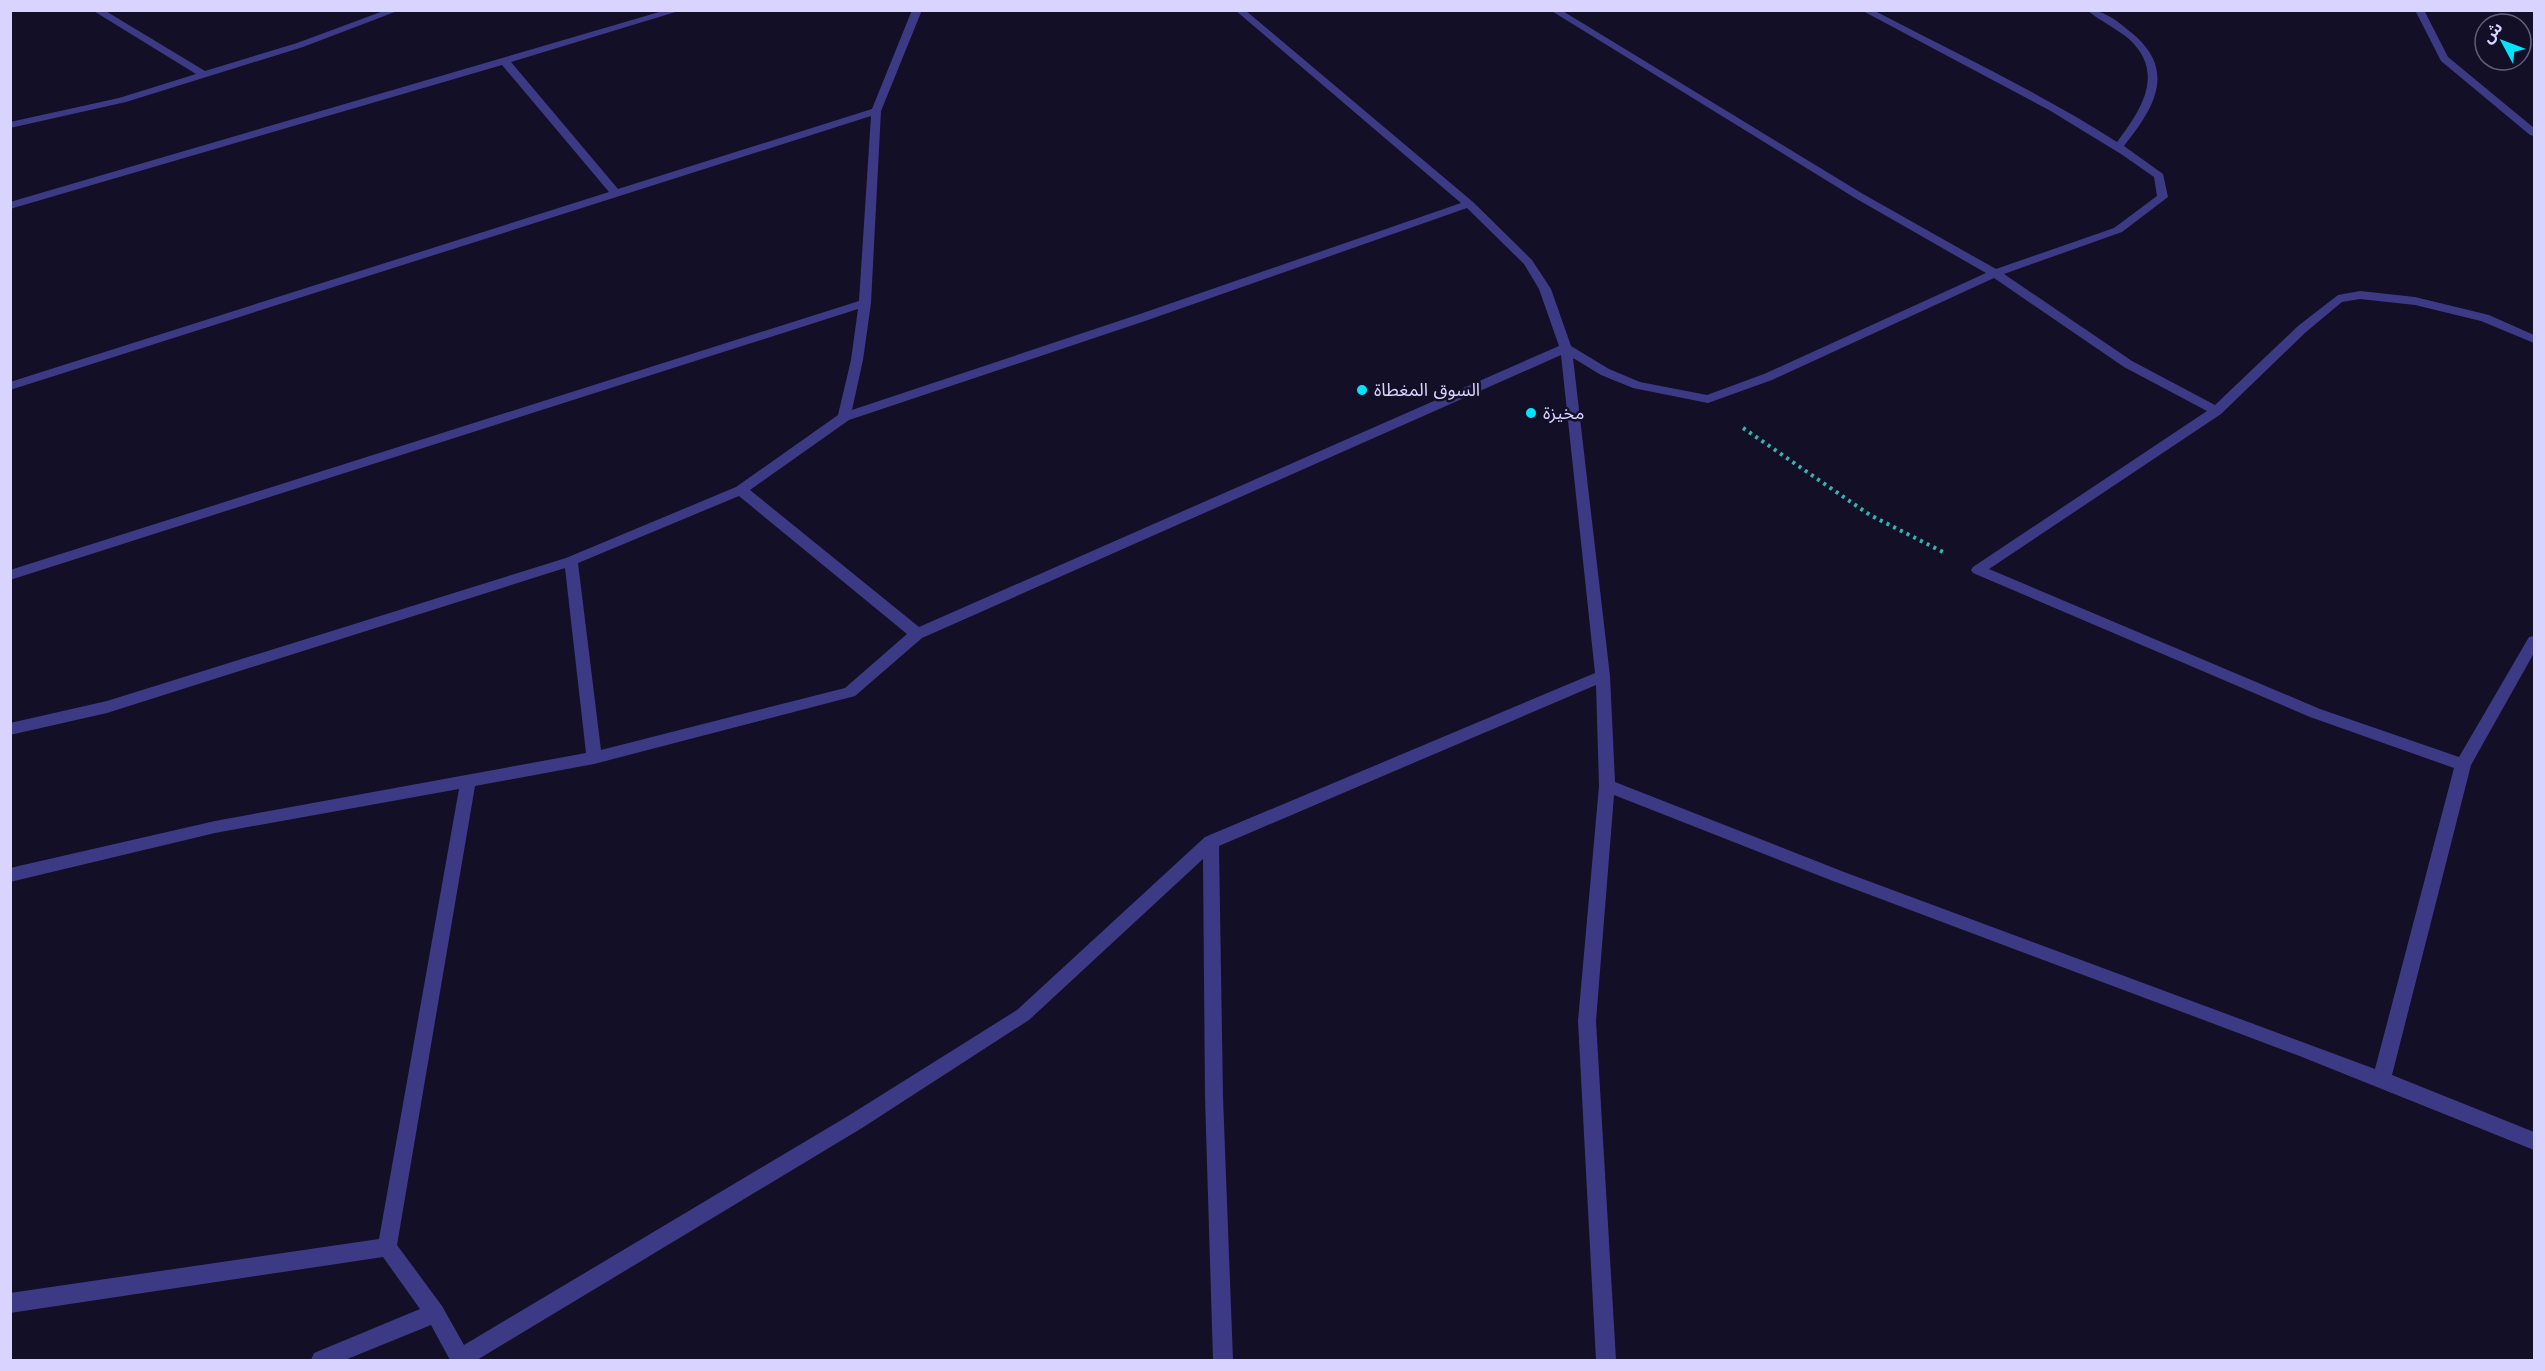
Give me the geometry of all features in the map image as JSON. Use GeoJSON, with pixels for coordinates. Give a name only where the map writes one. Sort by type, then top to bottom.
{"type":"FeatureCollection","features":[{"type":"Feature","properties":{"kind":"street"},"geometry":{"type":"LineString","coordinates":[[96,10],[205,75]]}},
{"type":"Feature","properties":{"kind":"street"},"geometry":{"type":"LineString","coordinates":[[10,125],[123,100],[300,45],[396,10]]}},
{"type":"Feature","properties":{"kind":"street"},"geometry":{"type":"LineString","coordinates":[[10,206],[506,63],[678,10]]}},
{"type":"Feature","properties":{"kind":"street"},"geometry":{"type":"LineString","coordinates":[[844,417],[857,360],[865,303],[876,111],[917,10]]}},
{"type":"Feature","properties":{"kind":"street"},"geometry":{"type":"LineString","coordinates":[[1239,10],[1469,204],[1528,262],[1545,289],[1566,348],[1603,676],[1607,786],[1587,1021],[1606,1360]]}},
{"type":"Feature","properties":{"kind":"street"},"geometry":{"type":"LineString","coordinates":[[1554,10],[1859,196],[1995,273],[2128,364],[2216,411]]}},
{"type":"Feature","properties":{"kind":"street"},"geometry":{"type":"LineString","coordinates":[[1566,348],[1605,372],[1637,385],[1708,399],[1768,377],[1995,273],[2118,230],[2163,197],[2159,176],[2119,146],[2066,115],[1865,10]]}},
{"type":"Feature","properties":{"kind":"street"},"geometry":{"type":"LineString","coordinates":[[2091,10],[2138,40],[2151,61],[2154,82],[2150,101],[2141,120],[2119,146]]}},
{"type":"Feature","properties":{"kind":"street"},"geometry":{"type":"LineString","coordinates":[[2419,10],[2444,59],[2535,132]]}},
{"type":"Feature","properties":{"kind":"street"},"geometry":{"type":"LineString","coordinates":[[506,63],[616,194]]}},
{"type":"Feature","properties":{"kind":"street"},"geometry":{"type":"LineString","coordinates":[[10,386],[876,111]]}},
{"type":"Feature","properties":{"kind":"street"},"geometry":{"type":"LineString","coordinates":[[10,729],[107,706],[571,561],[741,490],[844,417],[1144,317],[1469,204]]}},
{"type":"Feature","properties":{"kind":"street"},"geometry":{"type":"LineString","coordinates":[[1978,570],[2216,411],[2301,329],[2338,299],[2360,295],[2415,301],[2485,318],[2535,339]]}},
{"type":"Feature","properties":{"kind":"street"},"geometry":{"type":"LineString","coordinates":[[10,575],[865,303]]}},
{"type":"Feature","properties":{"kind":"street"},"geometry":{"type":"LineString","coordinates":[[10,875],[215,826],[594,758],[850,693],[917,634],[1566,348]]}},
{"type":"Feature","properties":{"kind":"street"},"geometry":{"type":"LineString","coordinates":[[741,490],[917,634]]}},
{"type":"Feature","properties":{"kind":"street"},"geometry":{"type":"LineString","coordinates":[[571,561],[594,758]]}},
{"type":"Feature","properties":{"kind":"street"},"geometry":{"type":"LineString","coordinates":[[1978,570],[2315,713],[2463,765]]}},
{"type":"Feature","properties":{"kind":"street"},"geometry":{"type":"LineString","coordinates":[[2382,1077],[2463,765],[2530,661],[2535,641]]}},
{"type":"Feature","properties":{"kind":"street"},"geometry":{"type":"LineString","coordinates":[[468,782],[387,1247],[435,1313],[460,1360],[855,1122],[1023,1015],[1210,842],[1603,676]]}},
{"type":"Feature","properties":{"kind":"street"},"geometry":{"type":"LineString","coordinates":[[1607,786],[1876,892],[2382,1077],[2535,1141]]}},
{"type":"Feature","properties":{"kind":"street"},"geometry":{"type":"LineString","coordinates":[[1210,842],[1214,1097],[1223,1360]]}},
{"type":"Feature","properties":{"kind":"street"},"geometry":{"type":"LineString","coordinates":[[10,1303],[387,1247]]}},
{"type":"Feature","properties":{"kind":"street"},"geometry":{"type":"LineString","coordinates":[[321,1360],[435,1313]]}},
{"type":"Feature","properties":{"kind":"path"},"geometry":{"type":"LineString","coordinates":[[1708,399],[1755,437],[1870,515],[1978,570]]}},
{"type":"Feature","properties":{"kind":"place","name":"السوق المغطاة"},"geometry":{"type":"Point","coordinates":[1362,390]}},
{"type":"Feature","properties":{"kind":"place","name":"مخيزة"},"geometry":{"type":"Point","coordinates":[1531,413]}}]}
